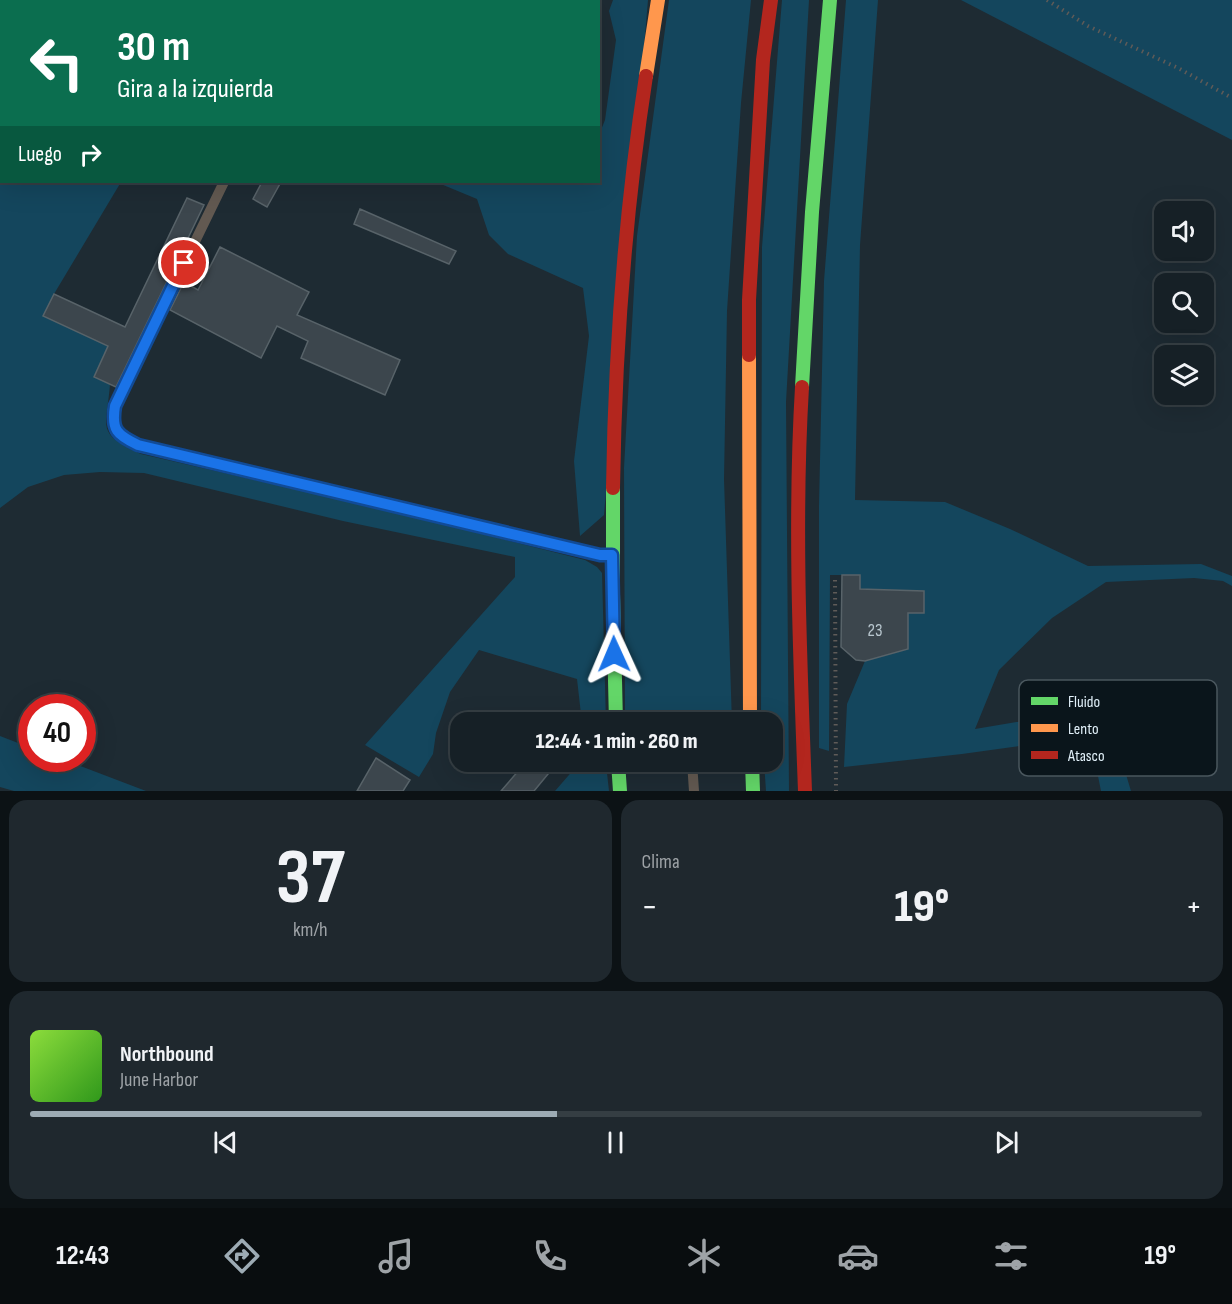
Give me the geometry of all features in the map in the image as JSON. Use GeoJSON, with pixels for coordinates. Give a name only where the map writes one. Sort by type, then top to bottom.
{"type":"FeatureCollection","features":[{"type":"Feature","properties":{"kind":"main road"},"geometry":{"type":"LineString","coordinates":[[616,712],[612,555],[615,432],[629,207],[658,0]]}},
{"type":"Feature","properties":{"kind":"main road"},"geometry":{"type":"LineString","coordinates":[[750,712],[749,300],[764,60],[771,0]]}},
{"type":"Feature","properties":{"kind":"main road"},"geometry":{"type":"LineString","coordinates":[[805,791],[800,648],[799,436],[812,212],[830,0]]}},
{"type":"Feature","properties":{"kind":"main road"},"geometry":{"type":"LineString","coordinates":[[619,772],[620,791]]}},
{"type":"Feature","properties":{"kind":"main road"},"geometry":{"type":"LineString","coordinates":[[752,772],[753,791]]}},
{"type":"Feature","properties":{"kind":"lane"},"geometry":{"type":"LineString","coordinates":[[224,183],[115,406],[112,422],[122,437],[138,445],[600,555],[612,555]]}},
{"type":"Feature","properties":{"kind":"lane"},"geometry":{"type":"LineString","coordinates":[[693,772],[694,791]]}},
{"type":"Feature","properties":{"kind":"path"},"geometry":{"type":"LineString","coordinates":[[1047,0],[1088,26],[1178,68],[1232,98]]}},
{"type":"Feature","properties":{"kind":"path"},"geometry":{"type":"LineString","coordinates":[[834,580],[836,791]]}},
{"type":"Feature","properties":{"kind":"shaded area"},"geometry":{"type":"Polygon","coordinates":[[[613,0],[648,0],[604,515],[580,536],[574,461],[589,336],[583,288],[508,254],[489,235],[477,199],[438,183],[600,183],[600,132],[605,120],[616,40],[609,11],[613,0]]]}},
{"type":"Feature","properties":{"kind":"shaded area"},"geometry":{"type":"Polygon","coordinates":[[[669,0],[751,0],[741,103],[727,311],[724,479],[732,712],[625,712],[624,468],[637,236],[669,0]]]}},
{"type":"Feature","properties":{"kind":"shaded area"},"geometry":{"type":"Polygon","coordinates":[[[782,0],[809,0],[786,402],[789,791],[766,791],[765,772],[783,772],[783,712],[761,712],[762,247],[782,0]]]}},
{"type":"Feature","properties":{"kind":"shaded area"},"geometry":{"type":"Polygon","coordinates":[[[846,0],[878,0],[860,245],[855,500],[945,502],[1010,529],[1088,566],[1201,564],[1232,576],[1232,586],[1223,581],[1194,578],[1106,582],[1052,618],[999,670],[975,729],[1019,722],[1019,746],[844,767],[847,704],[865,661],[908,649],[908,613],[924,613],[924,591],[860,589],[860,575],[830,575],[829,751],[819,748],[819,505],[824,281],[846,0]]]}},
{"type":"Feature","properties":{"kind":"shaded area"},"geometry":{"type":"Polygon","coordinates":[[[961,0],[1232,0],[1232,140],[961,0]]]}},
{"type":"Feature","properties":{"kind":"shaded area"},"geometry":{"type":"Polygon","coordinates":[[[0,183],[120,183],[54,294],[44,316],[108,346],[110,384],[106,420],[110,434],[126,447],[141,454],[404,514],[585,560],[602,573],[606,712],[581,712],[577,679],[479,650],[450,692],[436,733],[433,754],[419,777],[365,745],[515,577],[515,557],[343,521],[144,473],[100,472],[64,475],[28,487],[0,508],[0,183]]]}},
{"type":"Feature","properties":{"kind":"shaded area"},"geometry":{"type":"Polygon","coordinates":[[[0,736],[18,743],[18,772],[96,772],[146,791],[14,791],[0,787],[0,736]]]}},
{"type":"Feature","properties":{"kind":"shaded area"},"geometry":{"type":"Polygon","coordinates":[[[572,772],[607,772],[609,791],[555,791],[572,772]]]}},
{"type":"Feature","properties":{"kind":"shaded area"},"geometry":{"type":"Polygon","coordinates":[[[1098,776],[1126,776],[1131,791],[1101,791],[1098,776]]]}},
{"type":"Feature","properties":{"kind":"building"},"geometry":{"type":"Polygon","coordinates":[[[261,183],[280,183],[267,207],[253,199],[261,183]]]}},
{"type":"Feature","properties":{"kind":"building"},"geometry":{"type":"Polygon","coordinates":[[[187,198],[204,205],[116,387],[94,377],[108,346],[43,316],[54,294],[125,327],[187,198]]]}},
{"type":"Feature","properties":{"kind":"building"},"geometry":{"type":"Polygon","coordinates":[[[360,209],[456,251],[449,264],[354,224],[360,209]]]}},
{"type":"Feature","properties":{"kind":"building"},"geometry":{"type":"Polygon","coordinates":[[[220,247],[309,292],[297,315],[400,360],[385,395],[301,358],[308,341],[277,326],[261,358],[170,310],[184,282],[198,290],[220,247]]]}},
{"type":"Feature","properties":{"kind":"building"},"geometry":{"type":"Polygon","coordinates":[[[842,575],[860,575],[860,589],[924,591],[924,613],[908,613],[908,649],[865,661],[856,660],[841,647],[842,575]]]}},
{"type":"Feature","properties":{"kind":"building"},"geometry":{"type":"Polygon","coordinates":[[[376,758],[410,780],[403,791],[357,791],[376,758]]]}},
{"type":"Feature","properties":{"kind":"building"},"geometry":{"type":"Polygon","coordinates":[[[517,772],[550,772],[534,791],[501,791],[517,772]]]}},
{"type":"Feature","properties":{"kind":"traffic: fast"},"geometry":{"type":"LineString","coordinates":[[802,387],[812,212],[830,0]]}},
{"type":"Feature","properties":{"kind":"traffic: fast"},"geometry":{"type":"LineString","coordinates":[[613,488],[616,712]]}},
{"type":"Feature","properties":{"kind":"traffic: fast"},"geometry":{"type":"LineString","coordinates":[[619,772],[620,791]]}},
{"type":"Feature","properties":{"kind":"traffic: fast"},"geometry":{"type":"LineString","coordinates":[[752,772],[753,791]]}},
{"type":"Feature","properties":{"kind":"traffic: slow"},"geometry":{"type":"LineString","coordinates":[[646,76],[658,0]]}},
{"type":"Feature","properties":{"kind":"traffic: slow"},"geometry":{"type":"LineString","coordinates":[[749,355],[750,712]]}},
{"type":"Feature","properties":{"kind":"traffic: jam"},"geometry":{"type":"LineString","coordinates":[[749,355],[749,300],[763,60],[771,0]]}},
{"type":"Feature","properties":{"kind":"traffic: jam"},"geometry":{"type":"LineString","coordinates":[[613,488],[622,281],[632,178],[646,76]]}},
{"type":"Feature","properties":{"kind":"traffic: jam"},"geometry":{"type":"LineString","coordinates":[[802,387],[798,538],[805,791]]}},
{"type":"Feature","properties":{"kind":"route"},"geometry":{"type":"LineString","coordinates":[[184,263],[115,406],[112,422],[122,437],[138,445],[600,555],[612,555],[614,654]]}}]}
